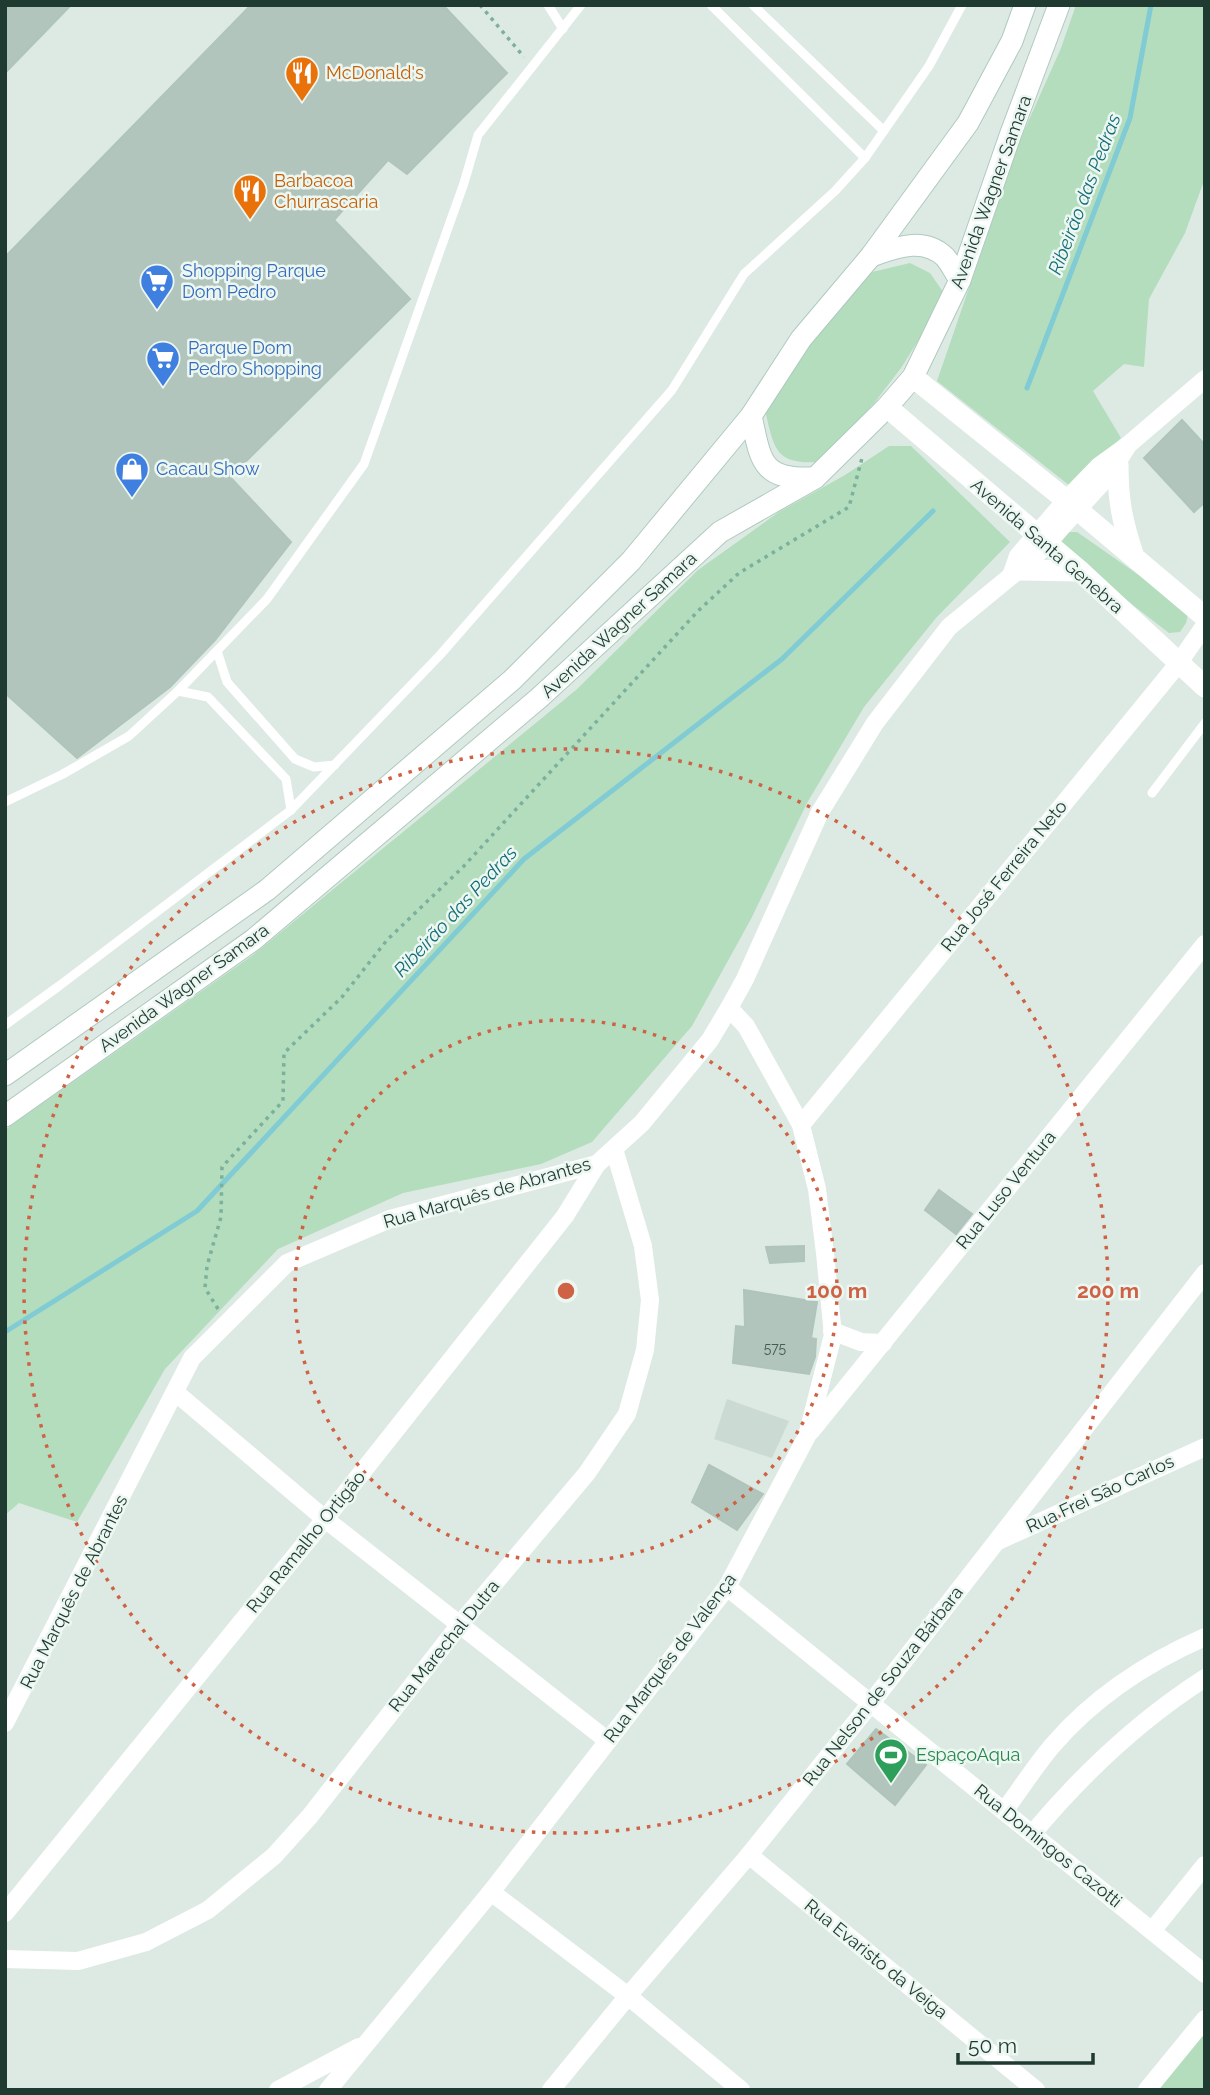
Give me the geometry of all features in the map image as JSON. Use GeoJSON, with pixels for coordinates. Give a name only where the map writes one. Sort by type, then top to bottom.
{"type":"FeatureCollection","features":[{"type":"Feature","properties":{"kind":"main road","name":"Avenida Wagner Samara"},"geometry":{"type":"LineString","coordinates":[[5,1075],[267,890],[512,680],[631,561],[751,416],[801,339],[871,256],[968,123],[1012,41],[1025,5]]}},
{"type":"Feature","properties":{"kind":"main road","name":"Avenida Wagner Samara"},"geometry":{"type":"LineString","coordinates":[[5,1116],[253,940],[539,698],[720,531],[816,478],[887,407],[913,377],[960,280],[1059,5]]}},
{"type":"Feature","properties":{"kind":"main road"},"geometry":{"type":"LineString","coordinates":[[871,256],[904,245],[925,246],[944,257],[960,280]]}},
{"type":"Feature","properties":{"kind":"main road"},"geometry":{"type":"LineString","coordinates":[[913,377],[1072,505],[1205,618]]}},
{"type":"Feature","properties":{"kind":"main road","name":"Avenida Santa Genebra"},"geometry":{"type":"LineString","coordinates":[[887,407],[1080,571],[1205,687]]}},
{"type":"Feature","properties":{"kind":"main road"},"geometry":{"type":"LineString","coordinates":[[751,416],[759,452],[767,468],[790,479],[816,478]]}},
{"type":"Feature","properties":{"kind":"main road"},"geometry":{"type":"LineString","coordinates":[[1118,464],[1118,500],[1134,557]]}},
{"type":"Feature","properties":{"kind":"main road"},"geometry":{"type":"LineString","coordinates":[[1016,573],[1080,571]]}},
{"type":"Feature","properties":{"kind":"street","name":"Rua Marquês de Abrantes"},"geometry":{"type":"LineString","coordinates":[[5,1723],[192,1358],[287,1263],[390,1219],[597,1164],[642,1123],[710,1040],[729,1008],[745,979],[820,812],[874,723],[949,627],[1016,573],[1072,505],[1099,466],[1205,379]]}},
{"type":"Feature","properties":{"kind":"street","name":"Rua Marquês de Abrantes"},"geometry":{"type":"LineString","coordinates":[[1072,505],[1118,464],[1128,444]]}},
{"type":"Feature","properties":{"kind":"street","name":"Rua José Ferreira Neto"},"geometry":{"type":"LineString","coordinates":[[801,1125],[1178,664],[1205,625]]}},
{"type":"Feature","properties":{"kind":"street","name":"Rua Luso Ventura"},"geometry":{"type":"LineString","coordinates":[[807,1436],[1205,944]]}},
{"type":"Feature","properties":{"kind":"street","name":"Rua Marquês de Valença"},"geometry":{"type":"LineString","coordinates":[[278,2090],[369,2042],[491,1892],[727,1587],[807,1436],[832,1331],[817,1189],[801,1125],[746,1026],[729,1008]]}},
{"type":"Feature","properties":{"kind":"street","name":"Rua Marechal Dutra"},"geometry":{"type":"LineString","coordinates":[[5,1959],[78,1961],[146,1942],[208,1910],[274,1856],[310,1816],[461,1623],[587,1473],[627,1414],[645,1350],[650,1300],[643,1246],[614,1149]]}},
{"type":"Feature","properties":{"kind":"street","name":"Rua Ramalho Ortigão"},"geometry":{"type":"LineString","coordinates":[[5,1913],[325,1519],[565,1216],[597,1164]]}},
{"type":"Feature","properties":{"kind":"street","name":"Rua Nelson de Souza Bárbara"},"geometry":{"type":"LineString","coordinates":[[551,2090],[749,1855],[871,1703],[1205,1273]]}},
{"type":"Feature","properties":{"kind":"street"},"geometry":{"type":"LineString","coordinates":[[832,1331],[861,1342],[883,1343]]}},
{"type":"Feature","properties":{"kind":"street"},"geometry":{"type":"LineString","coordinates":[[175,1392],[325,1519],[461,1623],[608,1741]]}},
{"type":"Feature","properties":{"kind":"street","name":"Rua Frei São Carlos"},"geometry":{"type":"LineString","coordinates":[[996,1542],[1205,1447]]}},
{"type":"Feature","properties":{"kind":"street","name":"Rua Domingos Cazotti"},"geometry":{"type":"LineString","coordinates":[[727,1587],[1205,1974]]}},
{"type":"Feature","properties":{"kind":"street"},"geometry":{"type":"LineString","coordinates":[[1004,1811],[1053,1745],[1111,1690],[1173,1651],[1205,1637]]}},
{"type":"Feature","properties":{"kind":"street"},"geometry":{"type":"LineString","coordinates":[[1032,1834],[1071,1787],[1113,1746],[1171,1699],[1205,1678]]}},
{"type":"Feature","properties":{"kind":"street","name":"Rua Evaristo da Veiga"},"geometry":{"type":"LineString","coordinates":[[749,1855],[1036,2090]]}},
{"type":"Feature","properties":{"kind":"street"},"geometry":{"type":"LineString","coordinates":[[1152,1931],[1205,1866]]}},
{"type":"Feature","properties":{"kind":"street"},"geometry":{"type":"LineString","coordinates":[[491,1892],[628,1996],[741,2090]]}},
{"type":"Feature","properties":{"kind":"street"},"geometry":{"type":"LineString","coordinates":[[1147,2090],[1205,2018]]}},
{"type":"Feature","properties":{"kind":"street"},"geometry":{"type":"LineString","coordinates":[[328,2090],[369,2042]]}},
{"type":"Feature","properties":{"kind":"lane"},"geometry":{"type":"LineString","coordinates":[[548,5],[563,29]]}},
{"type":"Feature","properties":{"kind":"lane"},"geometry":{"type":"LineString","coordinates":[[5,802],[63,774],[129,736],[178,691],[267,599],[364,464],[464,183],[478,135],[581,5]]}},
{"type":"Feature","properties":{"kind":"lane"},"geometry":{"type":"LineString","coordinates":[[711,5],[865,159]]}},
{"type":"Feature","properties":{"kind":"lane"},"geometry":{"type":"LineString","coordinates":[[753,5],[884,131]]}},
{"type":"Feature","properties":{"kind":"lane"},"geometry":{"type":"LineString","coordinates":[[5,1025],[290,810],[440,655],[673,390],[744,274],[835,191],[865,159],[929,66],[962,5]]}},
{"type":"Feature","properties":{"kind":"lane"},"geometry":{"type":"LineString","coordinates":[[217,651],[227,682],[295,759],[314,767],[335,765]]}},
{"type":"Feature","properties":{"kind":"lane"},"geometry":{"type":"LineString","coordinates":[[178,691],[208,697],[286,779],[290,810]]}},
{"type":"Feature","properties":{"kind":"lane"},"geometry":{"type":"LineString","coordinates":[[1152,793],[1205,723]]}},
{"type":"Feature","properties":{"kind":"path"},"geometry":{"type":"LineString","coordinates":[[480,5],[532,66]]}},
{"type":"Feature","properties":{"kind":"path"},"geometry":{"type":"LineString","coordinates":[[227,1322],[205,1288],[207,1266],[220,1217],[222,1167],[283,1101],[284,1053],[342,997],[387,940],[463,867],[698,611],[739,573],[849,507],[864,453],[854,439]]}},
{"type":"Feature","properties":{"kind":"shaded area"},"geometry":{"type":"Polygon","coordinates":[[[727,1399],[789,1421],[772,1458],[714,1439],[727,1399]]]}},
{"type":"Feature","properties":{"kind":"green space"},"geometry":{"type":"Polygon","coordinates":[[[1076,5],[1205,5],[1205,178],[1185,233],[1149,299],[1144,367],[1124,364],[1093,391],[1121,438],[1070,486],[937,381],[1020,140],[1061,48],[1076,5]]]}},
{"type":"Feature","properties":{"kind":"green space"},"geometry":{"type":"Polygon","coordinates":[[[910,263],[930,273],[946,296],[901,368],[875,402],[820,462],[794,461],[785,457],[774,444],[765,410],[808,344],[868,273],[910,263]]]}},
{"type":"Feature","properties":{"kind":"green space"},"geometry":{"type":"Polygon","coordinates":[[[889,446],[911,446],[1010,542],[936,618],[864,707],[807,803],[751,919],[692,1026],[592,1142],[541,1164],[403,1193],[278,1249],[165,1369],[77,1522],[19,1503],[5,1515],[5,1130],[253,955],[576,690],[698,570],[779,512],[845,475],[889,446]]]}},
{"type":"Feature","properties":{"kind":"green space"},"geometry":{"type":"Polygon","coordinates":[[[1069,532],[1077,532],[1189,610],[1186,623],[1180,632],[1169,633],[1068,555],[1059,545],[1069,532]]]}},
{"type":"Feature","properties":{"kind":"green space"},"geometry":{"type":"Polygon","coordinates":[[[1205,2018],[1205,2090],[1147,2090],[1205,2018]]]}},
{"type":"Feature","properties":{"kind":"building"},"geometry":{"type":"Polygon","coordinates":[[[5,5],[71,5],[5,73],[5,5]]]}},
{"type":"Feature","properties":{"kind":"building","name":"Parque Dom Pedro Shopping"},"geometry":{"type":"Polygon","coordinates":[[[251,5],[443,5],[507,73],[407,174],[388,160],[334,220],[410,299],[230,477],[291,542],[215,640],[170,687],[77,758],[5,693],[5,257],[251,5]]]}},
{"type":"Feature","properties":{"kind":"building"},"geometry":{"type":"Polygon","coordinates":[[[1182,420],[1205,445],[1205,502],[1194,512],[1144,458],[1182,420]]]}},
{"type":"Feature","properties":{"kind":"building"},"geometry":{"type":"Polygon","coordinates":[[[939,1190],[972,1214],[956,1234],[925,1210],[939,1190]]]}},
{"type":"Feature","properties":{"kind":"building"},"geometry":{"type":"Polygon","coordinates":[[[804,1246],[804,1261],[770,1263],[766,1247],[804,1246]]]}},
{"type":"Feature","properties":{"kind":"building"},"geometry":{"type":"Polygon","coordinates":[[[744,1290],[817,1302],[811,1338],[816,1339],[815,1357],[809,1374],[733,1363],[736,1326],[745,1327],[744,1290]]]}},
{"type":"Feature","properties":{"kind":"building"},"geometry":{"type":"Polygon","coordinates":[[[709,1465],[763,1494],[737,1530],[692,1502],[709,1465]]]}},
{"type":"Feature","properties":{"kind":"building","name":"EspaçoAqua"},"geometry":{"type":"Polygon","coordinates":[[[876,1729],[926,1765],[895,1805],[847,1764],[876,1729]]]}},
{"type":"Feature","properties":{"kind":"waterway","name":"Ribeirão das Pedras"},"geometry":{"type":"LineString","coordinates":[[1027,388],[1130,118],[1151,5]]}},
{"type":"Feature","properties":{"kind":"waterway","name":"Ribeirão das Pedras"},"geometry":{"type":"LineString","coordinates":[[5,1332],[197,1211],[524,859],[782,659],[933,511]]}},
{"type":"Feature","properties":{"kind":"place","name":"McDonald's"},"geometry":{"type":"Point","coordinates":[302,103]}},
{"type":"Feature","properties":{"kind":"place","name":"Barbacoa Churrascaria"},"geometry":{"type":"Point","coordinates":[250,221]}},
{"type":"Feature","properties":{"kind":"place","name":"Shopping Parque Dom Pedro"},"geometry":{"type":"Point","coordinates":[157,311]}},
{"type":"Feature","properties":{"kind":"place","name":"Parque Dom Pedro Shopping"},"geometry":{"type":"Point","coordinates":[163,388]}},
{"type":"Feature","properties":{"kind":"place","name":"Cacau Show"},"geometry":{"type":"Point","coordinates":[132,499]}},
{"type":"Feature","properties":{"kind":"place","name":"EspaçoAqua"},"geometry":{"type":"Point","coordinates":[891,1785]}}]}
